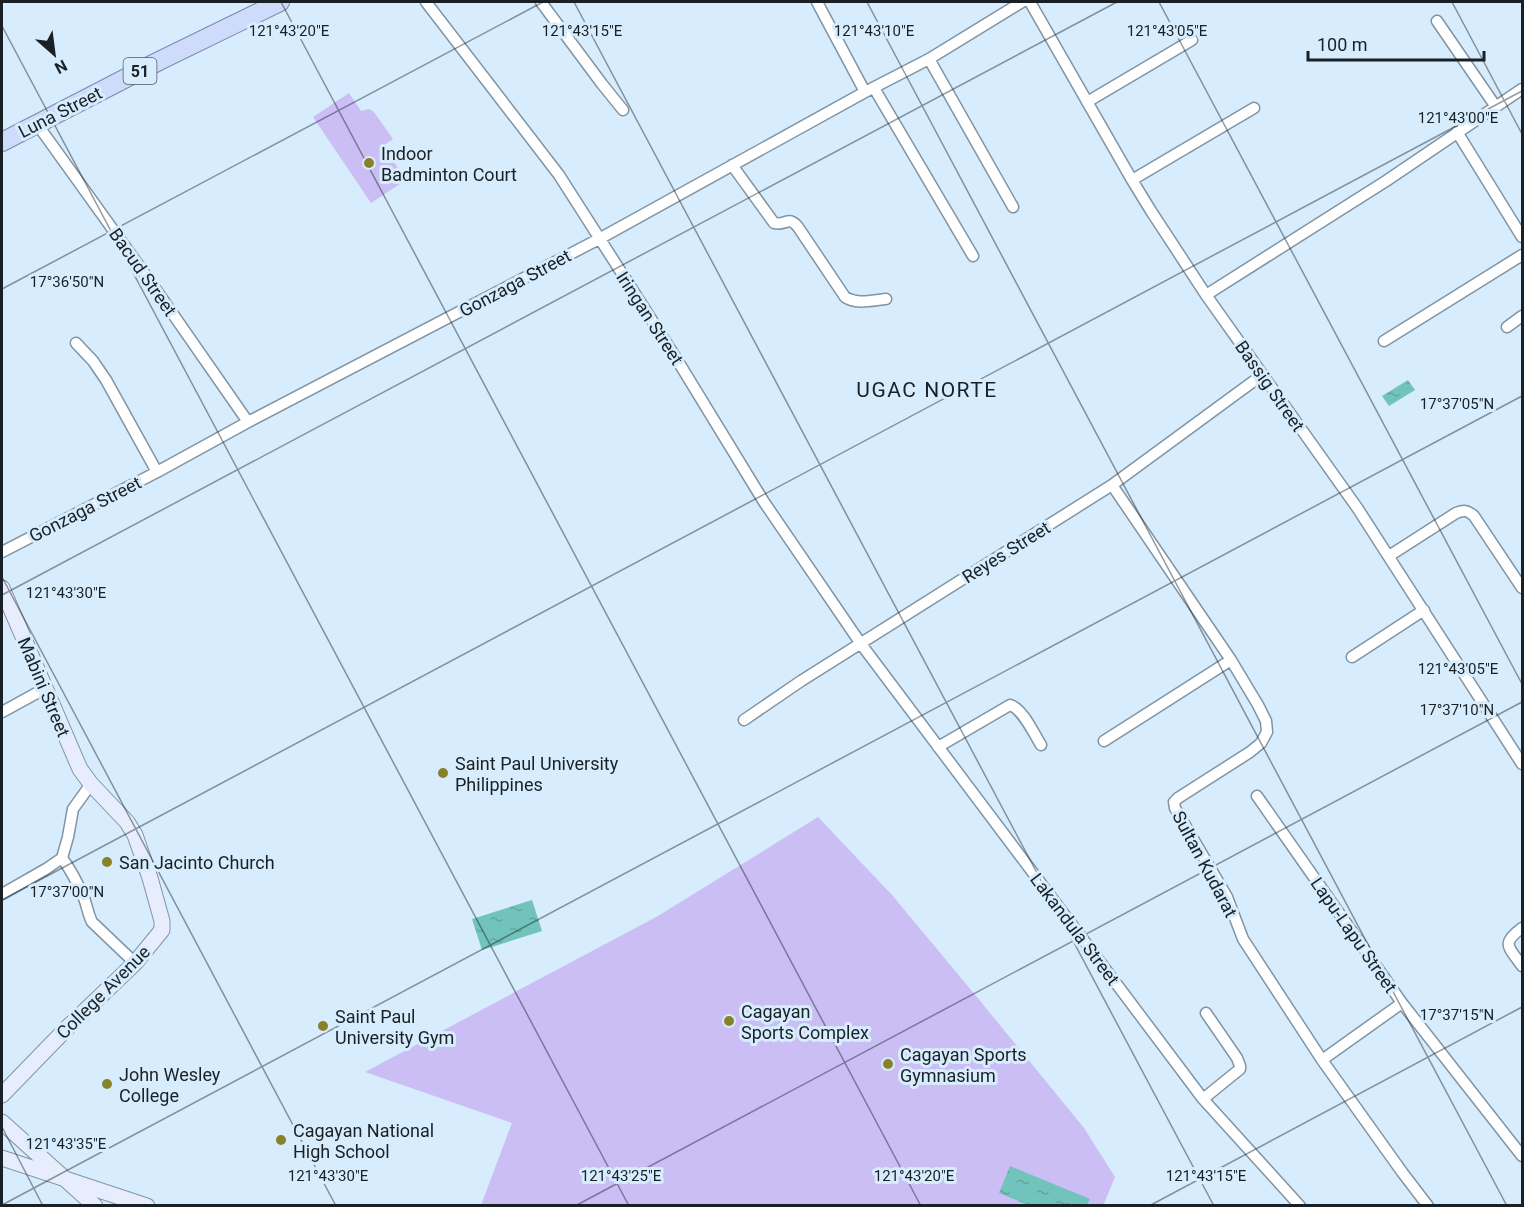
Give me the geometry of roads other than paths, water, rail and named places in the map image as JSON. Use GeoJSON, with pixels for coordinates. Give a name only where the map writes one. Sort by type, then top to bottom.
{"type":"FeatureCollection","features":[{"type":"Feature","properties":{"kind":"main road","name":"Luna Street"},"geometry":{"type":"LineString","coordinates":[[2,142],[280,2]]}},
{"type":"Feature","properties":{"kind":"main road","name":"Mabini Street"},"geometry":{"type":"LineString","coordinates":[[2,588],[74,758],[91,784]]}},
{"type":"Feature","properties":{"kind":"main road","name":"College Avenue"},"geometry":{"type":"LineString","coordinates":[[2,1095],[135,963],[162,930],[162,921],[150,878],[135,835],[127,822],[91,784]]}},
{"type":"Feature","properties":{"kind":"main road"},"geometry":{"type":"LineString","coordinates":[[2,1122],[95,1206]]}},
{"type":"Feature","properties":{"kind":"main road"},"geometry":{"type":"LineString","coordinates":[[2,1158],[147,1206]]}},
{"type":"Feature","properties":{"kind":"street","name":"Iringan Street"},"geometry":{"type":"LineString","coordinates":[[426,2],[559,175],[676,358],[764,502],[861,644]]}},
{"type":"Feature","properties":{"kind":"street"},"geometry":{"type":"LineString","coordinates":[[541,2],[623,110]]}},
{"type":"Feature","properties":{"kind":"street"},"geometry":{"type":"LineString","coordinates":[[817,2],[973,256]]}},
{"type":"Feature","properties":{"kind":"street","name":"Gonzaga Street"},"geometry":{"type":"LineString","coordinates":[[2,552],[599,239],[929,59],[1022,2]]}},
{"type":"Feature","properties":{"kind":"street","name":"Bassig Street"},"geometry":{"type":"LineString","coordinates":[[1030,2],[1132,180],[1206,295],[1358,509],[1522,764]]}},
{"type":"Feature","properties":{"kind":"street"},"geometry":{"type":"LineString","coordinates":[[1437,21],[1496,108]]}},
{"type":"Feature","properties":{"kind":"street"},"geometry":{"type":"LineString","coordinates":[[1087,102],[1192,40]]}},
{"type":"Feature","properties":{"kind":"street"},"geometry":{"type":"LineString","coordinates":[[929,59],[1013,207]]}},
{"type":"Feature","properties":{"kind":"street"},"geometry":{"type":"LineString","coordinates":[[1206,295],[1386,181],[1457,132],[1521,95]]}},
{"type":"Feature","properties":{"kind":"street"},"geometry":{"type":"LineString","coordinates":[[1132,180],[1254,108]]}},
{"type":"Feature","properties":{"kind":"street","name":"Bacud Street"},"geometry":{"type":"LineString","coordinates":[[37,124],[248,422]]}},
{"type":"Feature","properties":{"kind":"street"},"geometry":{"type":"LineString","coordinates":[[1457,132],[1522,237]]}},
{"type":"Feature","properties":{"kind":"street"},"geometry":{"type":"LineString","coordinates":[[732,165],[774,223],[794,221],[845,297],[857,302],[886,299]]}},
{"type":"Feature","properties":{"kind":"street"},"geometry":{"type":"LineString","coordinates":[[1384,341],[1522,255]]}},
{"type":"Feature","properties":{"kind":"street"},"geometry":{"type":"LineString","coordinates":[[1507,327],[1522,316]]}},
{"type":"Feature","properties":{"kind":"street"},"geometry":{"type":"LineString","coordinates":[[76,343],[93,361],[106,380],[156,472]]}},
{"type":"Feature","properties":{"kind":"street","name":"Reyes Street"},"geometry":{"type":"LineString","coordinates":[[744,720],[801,681],[1112,485],[1262,375]]}},
{"type":"Feature","properties":{"kind":"street","name":"Sultan Kudarat"},"geometry":{"type":"LineString","coordinates":[[1112,485],[1231,660],[1266,721],[1267,732],[1261,743],[1250,753],[1178,798],[1174,802],[1174,808],[1227,897],[1243,939],[1322,1060],[1428,1206]]}},
{"type":"Feature","properties":{"kind":"street"},"geometry":{"type":"LineString","coordinates":[[1389,556],[1456,513],[1469,511],[1522,588]]}},
{"type":"Feature","properties":{"kind":"street"},"geometry":{"type":"LineString","coordinates":[[1352,657],[1424,610]]}},
{"type":"Feature","properties":{"kind":"street","name":"Lakandula Street"},"geometry":{"type":"LineString","coordinates":[[861,644],[1203,1099],[1300,1206]]}},
{"type":"Feature","properties":{"kind":"street"},"geometry":{"type":"LineString","coordinates":[[1104,741],[1231,660]]}},
{"type":"Feature","properties":{"kind":"street"},"geometry":{"type":"LineString","coordinates":[[2,712],[44,689]]}},
{"type":"Feature","properties":{"kind":"street"},"geometry":{"type":"LineString","coordinates":[[938,747],[1010,705],[1020,712],[1041,745]]}},
{"type":"Feature","properties":{"kind":"street"},"geometry":{"type":"LineString","coordinates":[[2,880],[4,893],[62,858],[73,809],[91,784]]}},
{"type":"Feature","properties":{"kind":"street","name":"Lapu-Lapu Street"},"geometry":{"type":"LineString","coordinates":[[1257,796],[1402,1004],[1522,1156]]}},
{"type":"Feature","properties":{"kind":"street"},"geometry":{"type":"LineString","coordinates":[[62,858],[85,900],[88,916],[92,922],[135,963]]}},
{"type":"Feature","properties":{"kind":"street"},"geometry":{"type":"LineString","coordinates":[[1522,928],[1510,936],[1509,941],[1510,950],[1522,966]]}},
{"type":"Feature","properties":{"kind":"street"},"geometry":{"type":"LineString","coordinates":[[1322,1060],[1402,1004]]}},
{"type":"Feature","properties":{"kind":"street"},"geometry":{"type":"LineString","coordinates":[[1203,1099],[1240,1069],[1237,1058],[1206,1013]]}},
{"type":"Feature","properties":{"kind":"water"},"geometry":{"type":"Polygon","coordinates":[[[1408,380],[1415,390],[1389,406],[1382,396],[1408,380]]]}},
{"type":"Feature","properties":{"kind":"water"},"geometry":{"type":"Polygon","coordinates":[[[532,900],[542,931],[482,950],[472,919],[532,900]]]}},
{"type":"Feature","properties":{"kind":"water"},"geometry":{"type":"Polygon","coordinates":[[[1010,1166],[1090,1199],[1087,1205],[1028,1205],[999,1193],[1010,1166]]]}},
{"type":"Feature","properties":{"kind":"place","name":"Indoor Badminton Court"},"geometry":{"type":"Point","coordinates":[369,163]}},
{"type":"Feature","properties":{"kind":"place","name":"Saint Paul University Philippines"},"geometry":{"type":"Point","coordinates":[443,773]}},
{"type":"Feature","properties":{"kind":"place","name":"San Jacinto Church"},"geometry":{"type":"Point","coordinates":[107,862]}},
{"type":"Feature","properties":{"kind":"place","name":"Cagayan Sports Complex"},"geometry":{"type":"Point","coordinates":[729,1021]}},
{"type":"Feature","properties":{"kind":"place","name":"Saint Paul University Gym"},"geometry":{"type":"Point","coordinates":[323,1026]}},
{"type":"Feature","properties":{"kind":"place","name":"Cagayan Sports Gymnasium"},"geometry":{"type":"Point","coordinates":[888,1064]}},
{"type":"Feature","properties":{"kind":"place","name":"John Wesley College"},"geometry":{"type":"Point","coordinates":[107,1084]}},
{"type":"Feature","properties":{"kind":"place","name":"Cagayan National High School"},"geometry":{"type":"Point","coordinates":[281,1140]}},
{"type":"Feature","properties":{"kind":"district","name":"UGAC NORTE"},"geometry":{"type":"Point","coordinates":[927,390]}}]}
